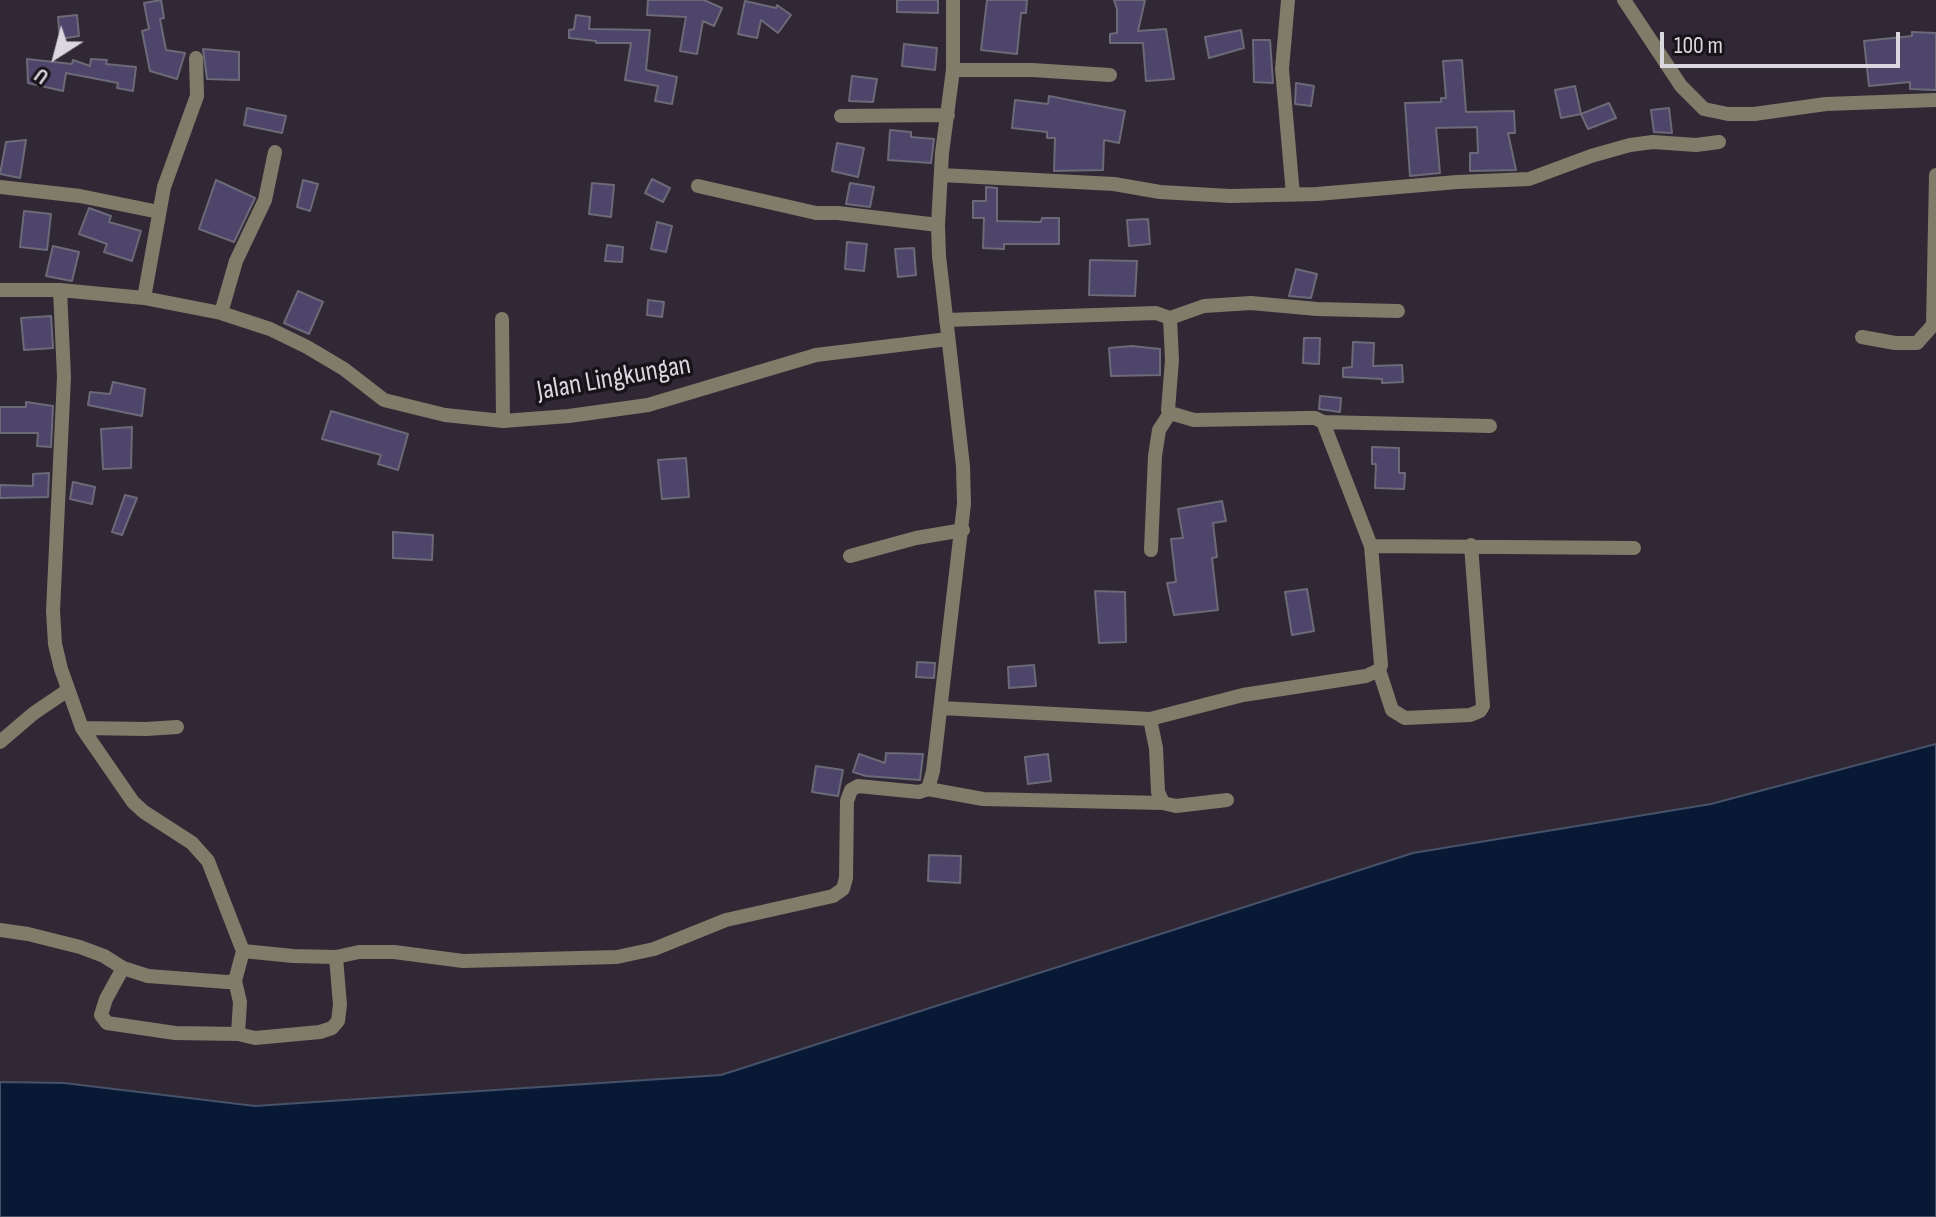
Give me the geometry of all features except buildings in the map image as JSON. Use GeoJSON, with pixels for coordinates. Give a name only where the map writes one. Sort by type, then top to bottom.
{"type":"FeatureCollection","features":[{"type":"Feature","properties":{"kind":"street"},"geometry":{"type":"LineString","coordinates":[[928,789],[933,771],[963,530],[963,466],[938,225],[953,70],[953,0]]}},
{"type":"Feature","properties":{"kind":"street"},"geometry":{"type":"LineString","coordinates":[[1288,0],[1282,69],[1293,195]]}},
{"type":"Feature","properties":{"kind":"street"},"geometry":{"type":"LineString","coordinates":[[1624,0],[1681,86],[1704,109],[1728,114],[1754,114],[1826,104],[1936,100]]}},
{"type":"Feature","properties":{"kind":"street"},"geometry":{"type":"LineString","coordinates":[[144,298],[164,187],[197,96],[196,58]]}},
{"type":"Feature","properties":{"kind":"street"},"geometry":{"type":"LineString","coordinates":[[953,70],[1032,70],[1110,75]]}},
{"type":"Feature","properties":{"kind":"street"},"geometry":{"type":"LineString","coordinates":[[841,116],[948,115]]}},
{"type":"Feature","properties":{"kind":"street"},"geometry":{"type":"LineString","coordinates":[[941,175],[1114,184],[1160,192],[1230,196],[1293,195],[1529,179],[1630,145],[1719,142]]}},
{"type":"Feature","properties":{"kind":"street"},"geometry":{"type":"LineString","coordinates":[[221,313],[236,261],[265,200],[275,152]]}},
{"type":"Feature","properties":{"kind":"street"},"geometry":{"type":"LineString","coordinates":[[1862,337],[1917,343],[1933,325],[1936,175]]}},
{"type":"Feature","properties":{"kind":"street"},"geometry":{"type":"LineString","coordinates":[[698,186],[816,213],[938,225]]}},
{"type":"Feature","properties":{"kind":"street"},"geometry":{"type":"LineString","coordinates":[[0,187],[80,196],[159,212]]}},
{"type":"Feature","properties":{"kind":"street","name":"Jalan Lingkungan"},"geometry":{"type":"LineString","coordinates":[[0,290],[60,290],[144,298],[221,313],[270,329],[344,369],[384,400],[445,415],[503,421],[556,418],[648,405],[816,355],[948,339]]}},
{"type":"Feature","properties":{"kind":"street"},"geometry":{"type":"LineString","coordinates":[[60,290],[64,377],[53,611],[55,644],[82,728],[133,802],[199,849],[215,876],[243,951],[235,981],[240,1002],[238,1034]]}},
{"type":"Feature","properties":{"kind":"street"},"geometry":{"type":"LineString","coordinates":[[946,320],[1156,313],[1170,318],[1204,306],[1236,303],[1398,311]]}},
{"type":"Feature","properties":{"kind":"street"},"geometry":{"type":"LineString","coordinates":[[1151,550],[1155,456],[1159,430],[1170,413],[1170,318]]}},
{"type":"Feature","properties":{"kind":"street"},"geometry":{"type":"LineString","coordinates":[[502,319],[503,421]]}},
{"type":"Feature","properties":{"kind":"street"},"geometry":{"type":"LineString","coordinates":[[1170,413],[1194,420],[1315,418],[1323,422],[1490,426]]}},
{"type":"Feature","properties":{"kind":"street"},"geometry":{"type":"LineString","coordinates":[[1323,422],[1371,546],[1379,670],[1392,710],[1405,718],[1470,715],[1480,711],[1483,706],[1471,545]]}},
{"type":"Feature","properties":{"kind":"street"},"geometry":{"type":"LineString","coordinates":[[850,556],[916,538],[963,530]]}},
{"type":"Feature","properties":{"kind":"street"},"geometry":{"type":"LineString","coordinates":[[1371,546],[1634,548]]}},
{"type":"Feature","properties":{"kind":"street"},"geometry":{"type":"LineString","coordinates":[[941,708],[1150,719],[1243,695],[1366,676],[1379,670]]}},
{"type":"Feature","properties":{"kind":"street"},"geometry":{"type":"LineString","coordinates":[[0,742],[68,690]]}},
{"type":"Feature","properties":{"kind":"street"},"geometry":{"type":"LineString","coordinates":[[1150,719],[1156,748],[1158,792],[1163,803]]}},
{"type":"Feature","properties":{"kind":"street"},"geometry":{"type":"LineString","coordinates":[[82,728],[177,727]]}},
{"type":"Feature","properties":{"kind":"street"},"geometry":{"type":"LineString","coordinates":[[243,951],[336,957],[359,952],[394,952],[463,961],[617,957],[654,949],[726,920],[833,896],[843,889],[846,878],[847,801],[851,790],[858,786],[919,792],[928,789],[983,799],[1163,803],[1176,806],[1227,800]]}},
{"type":"Feature","properties":{"kind":"street"},"geometry":{"type":"LineString","coordinates":[[0,930],[80,947],[104,956],[123,968],[148,976],[235,981]]}},
{"type":"Feature","properties":{"kind":"street"},"geometry":{"type":"LineString","coordinates":[[123,968],[101,1015],[107,1023],[175,1033],[279,1037],[332,1028],[338,1021],[336,957]]}},
{"type":"Feature","properties":{"kind":"water"},"geometry":{"type":"Polygon","coordinates":[[[1936,744],[1936,1217],[0,1217],[0,1082],[64,1083],[255,1106],[721,1075],[1413,853],[1711,804],[1936,744]]]}}]}
